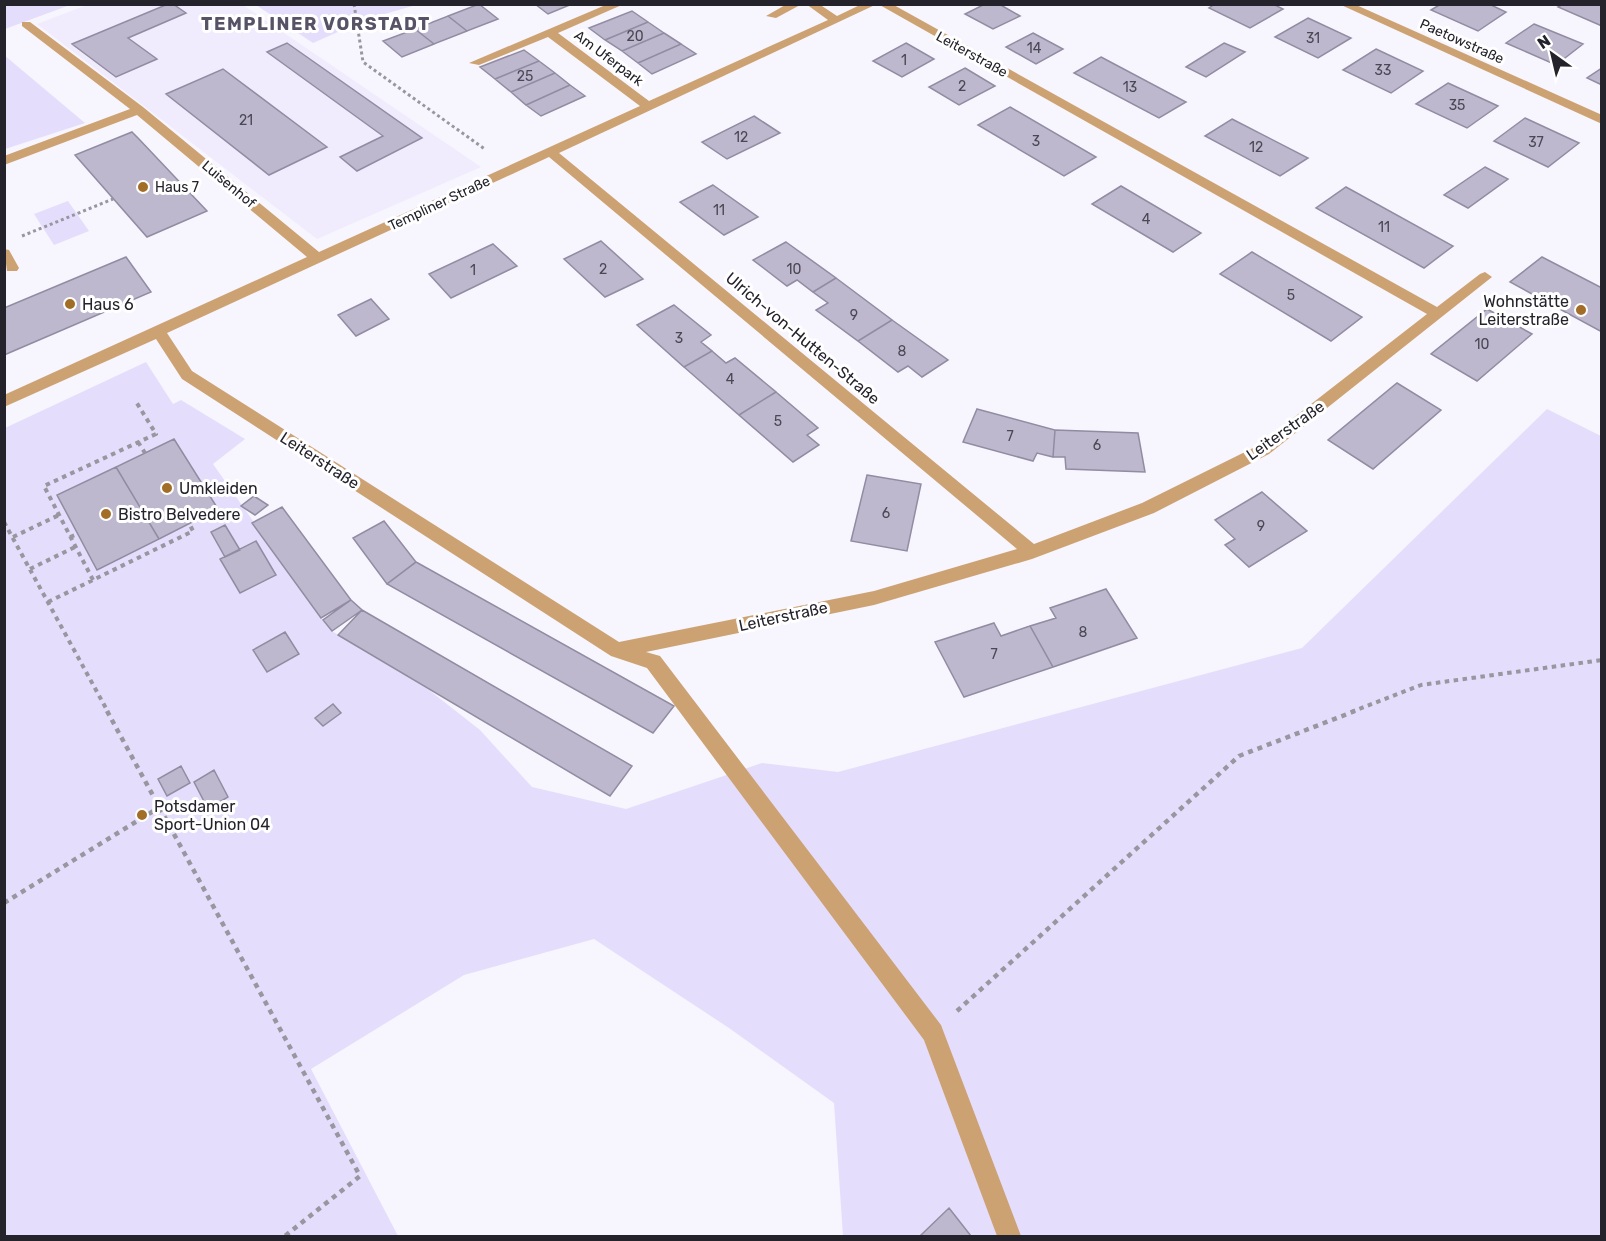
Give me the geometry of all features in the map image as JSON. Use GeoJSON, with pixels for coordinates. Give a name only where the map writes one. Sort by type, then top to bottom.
{"type":"FeatureCollection","features":[{"type":"Feature","properties":{"kind":"street","name":"Am Uferpark"},"geometry":{"type":"LineString","coordinates":[[475,63],[619,4]]}},
{"type":"Feature","properties":{"kind":"street"},"geometry":{"type":"LineString","coordinates":[[772,16],[798,4]]}},
{"type":"Feature","properties":{"kind":"street"},"geometry":{"type":"LineString","coordinates":[[811,4],[837,21]]}},
{"type":"Feature","properties":{"kind":"street","name":"Templiner Straße"},"geometry":{"type":"LineString","coordinates":[[4,402],[873,4]]}},
{"type":"Feature","properties":{"kind":"street","name":"Leiterstraße"},"geometry":{"type":"LineString","coordinates":[[883,4],[1438,314]]}},
{"type":"Feature","properties":{"kind":"street","name":"Paetowstraße"},"geometry":{"type":"LineString","coordinates":[[1344,4],[1602,120]]}},
{"type":"Feature","properties":{"kind":"street","name":"Luisenhof"},"geometry":{"type":"LineString","coordinates":[[26,24],[139,110],[318,259]]}},
{"type":"Feature","properties":{"kind":"street","name":"Am Uferpark"},"geometry":{"type":"LineString","coordinates":[[550,33],[649,107]]}},
{"type":"Feature","properties":{"kind":"street"},"geometry":{"type":"LineString","coordinates":[[4,161],[139,110]]}},
{"type":"Feature","properties":{"kind":"street","name":"Ulrich-von-Hutten-Straße"},"geometry":{"type":"LineString","coordinates":[[550,152],[1032,552]]}},
{"type":"Feature","properties":{"kind":"street"},"geometry":{"type":"LineString","coordinates":[[4,253],[12,268]]}},
{"type":"Feature","properties":{"kind":"street","name":"Leiterstraße"},"geometry":{"type":"LineString","coordinates":[[159,332],[187,375],[617,650],[874,598],[1032,552],[1148,508],[1263,450],[1485,276]]}},
{"type":"Feature","properties":{"kind":"street"},"geometry":{"type":"LineString","coordinates":[[617,650],[653,662],[933,1033],[1009,1236]]}},
{"type":"Feature","properties":{"kind":"path"},"geometry":{"type":"LineString","coordinates":[[354,4],[363,62],[483,148]]}},
{"type":"Feature","properties":{"kind":"path"},"geometry":{"type":"LineString","coordinates":[[15,238],[113,199]]}},
{"type":"Feature","properties":{"kind":"path"},"geometry":{"type":"LineString","coordinates":[[93,580],[44,486],[156,434],[135,400]]}},
{"type":"Feature","properties":{"kind":"path"},"geometry":{"type":"LineString","coordinates":[[138,442],[145,453]]}},
{"type":"Feature","properties":{"kind":"path"},"geometry":{"type":"LineString","coordinates":[[13,537],[59,515]]}},
{"type":"Feature","properties":{"kind":"path"},"geometry":{"type":"LineString","coordinates":[[4,522],[360,1176],[285,1236]]}},
{"type":"Feature","properties":{"kind":"path"},"geometry":{"type":"LineString","coordinates":[[48,602],[193,531],[189,523]]}},
{"type":"Feature","properties":{"kind":"path"},"geometry":{"type":"LineString","coordinates":[[70,537],[78,534]]}},
{"type":"Feature","properties":{"kind":"path"},"geometry":{"type":"LineString","coordinates":[[30,569],[75,547]]}},
{"type":"Feature","properties":{"kind":"path"},"geometry":{"type":"LineString","coordinates":[[933,1033],[1239,756],[1421,685],[1602,660]]}},
{"type":"Feature","properties":{"kind":"path"},"geometry":{"type":"LineString","coordinates":[[4,903],[160,807]]}},
{"type":"Feature","properties":{"kind":"shaded area"},"geometry":{"type":"Polygon","coordinates":[[[5,5],[70,5],[5,29],[5,5]]]}},
{"type":"Feature","properties":{"kind":"shaded area"},"geometry":{"type":"Polygon","coordinates":[[[87,5],[243,5],[481,167],[317,239],[37,24],[87,5]]]}},
{"type":"Feature","properties":{"kind":"shaded area"},"geometry":{"type":"Polygon","coordinates":[[[256,5],[416,5],[367,19],[313,43],[256,5]]]}},
{"type":"Feature","properties":{"kind":"shaded area"},"geometry":{"type":"Polygon","coordinates":[[[4,55],[85,123],[5,149],[4,55]]]}},
{"type":"Feature","properties":{"kind":"shaded area"},"geometry":{"type":"Polygon","coordinates":[[[68,201],[89,231],[54,245],[34,214],[68,201]]]}},
{"type":"Feature","properties":{"kind":"shaded area"},"geometry":{"type":"Polygon","coordinates":[[[146,362],[173,404],[181,400],[245,439],[213,464],[332,631],[429,690],[480,730],[532,787],[626,809],[762,763],[838,772],[1302,648],[1547,409],[1601,436],[1601,1236],[843,1236],[834,1103],[729,1028],[594,939],[464,975],[311,1069],[398,1236],[5,1236],[5,428],[146,362]]]}},
{"type":"Feature","properties":{"kind":"building"},"geometry":{"type":"Polygon","coordinates":[[[168,4],[173,4],[186,13],[128,38],[157,59],[116,77],[72,44],[168,4]]]}},
{"type":"Feature","properties":{"kind":"building"},"geometry":{"type":"Polygon","coordinates":[[[479,4],[498,19],[467,31],[448,16],[479,4]]]}},
{"type":"Feature","properties":{"kind":"building"},"geometry":{"type":"Polygon","coordinates":[[[535,4],[572,4],[548,14],[535,4]]]}},
{"type":"Feature","properties":{"kind":"building"},"geometry":{"type":"Polygon","coordinates":[[[985,4],[999,4],[1020,16],[993,29],[965,14],[985,4]]]}},
{"type":"Feature","properties":{"kind":"building"},"geometry":{"type":"Polygon","coordinates":[[[1215,4],[1273,4],[1283,9],[1250,28],[1209,8],[1215,4]]]}},
{"type":"Feature","properties":{"kind":"building"},"geometry":{"type":"Polygon","coordinates":[[[1441,4],[1489,4],[1506,12],[1478,31],[1431,10],[1441,4]]]}},
{"type":"Feature","properties":{"kind":"building"},"geometry":{"type":"Polygon","coordinates":[[[1563,4],[1602,4],[1602,26],[1558,7],[1563,4]]]}},
{"type":"Feature","properties":{"kind":"building"},"geometry":{"type":"Polygon","coordinates":[[[632,11],[648,22],[605,40],[589,28],[632,11]]]}},
{"type":"Feature","properties":{"kind":"building"},"geometry":{"type":"Polygon","coordinates":[[[448,16],[467,31],[434,44],[415,29],[448,16]]]}},
{"type":"Feature","properties":{"kind":"building"},"geometry":{"type":"Polygon","coordinates":[[[1308,18],[1351,38],[1318,58],[1275,37],[1308,18]]]}},
{"type":"Feature","properties":{"kind":"building"},"geometry":{"type":"Polygon","coordinates":[[[648,22],[664,33],[622,51],[605,40],[648,22]]]}},
{"type":"Feature","properties":{"kind":"building"},"geometry":{"type":"Polygon","coordinates":[[[1534,24],[1583,44],[1556,65],[1506,43],[1534,24]]]}},
{"type":"Feature","properties":{"kind":"building"},"geometry":{"type":"Polygon","coordinates":[[[415,29],[434,44],[402,57],[383,41],[415,29]]]}},
{"type":"Feature","properties":{"kind":"building"},"geometry":{"type":"Polygon","coordinates":[[[664,33],[681,44],[638,63],[622,51],[664,33]]]}},
{"type":"Feature","properties":{"kind":"building"},"geometry":{"type":"Polygon","coordinates":[[[1033,33],[1063,49],[1036,64],[1006,47],[1033,33]]]}},
{"type":"Feature","properties":{"kind":"building"},"geometry":{"type":"Polygon","coordinates":[[[287,43],[422,138],[357,171],[340,157],[383,136],[267,52],[287,43]]]}},
{"type":"Feature","properties":{"kind":"building"},"geometry":{"type":"Polygon","coordinates":[[[906,43],[934,59],[902,77],[873,61],[906,43]]]}},
{"type":"Feature","properties":{"kind":"building"},"geometry":{"type":"Polygon","coordinates":[[[1224,43],[1245,52],[1206,77],[1186,67],[1224,43]]]}},
{"type":"Feature","properties":{"kind":"building"},"geometry":{"type":"Polygon","coordinates":[[[681,44],[696,54],[652,74],[638,63],[681,44]]]}},
{"type":"Feature","properties":{"kind":"building"},"geometry":{"type":"Polygon","coordinates":[[[1376,49],[1423,71],[1391,93],[1343,70],[1376,49]]]}},
{"type":"Feature","properties":{"kind":"building"},"geometry":{"type":"Polygon","coordinates":[[[524,50],[539,61],[495,79],[480,67],[524,50]]]}},
{"type":"Feature","properties":{"kind":"building"},"geometry":{"type":"Polygon","coordinates":[[[1101,57],[1186,102],[1159,118],[1074,73],[1101,57]]]}},
{"type":"Feature","properties":{"kind":"building"},"geometry":{"type":"Polygon","coordinates":[[[539,61],[555,73],[511,92],[495,79],[539,61]]]}},
{"type":"Feature","properties":{"kind":"building"},"geometry":{"type":"Polygon","coordinates":[[[965,68],[995,86],[959,105],[929,87],[965,68]]]}},
{"type":"Feature","properties":{"kind":"building"},"geometry":{"type":"Polygon","coordinates":[[[1602,68],[1602,85],[1587,78],[1602,68]]]}},
{"type":"Feature","properties":{"kind":"building"},"geometry":{"type":"Polygon","coordinates":[[[223,69],[327,147],[269,175],[166,94],[223,69]]]}},
{"type":"Feature","properties":{"kind":"building"},"geometry":{"type":"Polygon","coordinates":[[[555,73],[570,85],[526,105],[511,92],[555,73]]]}},
{"type":"Feature","properties":{"kind":"building"},"geometry":{"type":"Polygon","coordinates":[[[1448,83],[1498,106],[1467,128],[1416,104],[1448,83]]]}},
{"type":"Feature","properties":{"kind":"building"},"geometry":{"type":"Polygon","coordinates":[[[570,85],[585,96],[541,116],[526,105],[570,85]]]}},
{"type":"Feature","properties":{"kind":"building"},"geometry":{"type":"Polygon","coordinates":[[[1010,107],[1096,157],[1064,176],[978,125],[1010,107]]]}},
{"type":"Feature","properties":{"kind":"building"},"geometry":{"type":"Polygon","coordinates":[[[754,116],[780,133],[727,159],[702,142],[754,116]]]}},
{"type":"Feature","properties":{"kind":"building"},"geometry":{"type":"Polygon","coordinates":[[[1525,118],[1579,143],[1548,167],[1494,141],[1525,118]]]}},
{"type":"Feature","properties":{"kind":"building"},"geometry":{"type":"Polygon","coordinates":[[[1232,119],[1308,158],[1280,176],[1205,136],[1232,119]]]}},
{"type":"Feature","properties":{"kind":"building","name":"Haus 7"},"geometry":{"type":"Polygon","coordinates":[[[132,132],[207,211],[147,237],[75,155],[132,132]]]}},
{"type":"Feature","properties":{"kind":"building"},"geometry":{"type":"Polygon","coordinates":[[[1485,167],[1508,179],[1468,208],[1444,195],[1485,167]]]}},
{"type":"Feature","properties":{"kind":"building"},"geometry":{"type":"Polygon","coordinates":[[[713,185],[758,217],[724,235],[680,202],[713,185]]]}},
{"type":"Feature","properties":{"kind":"building"},"geometry":{"type":"Polygon","coordinates":[[[1121,186],[1201,233],[1173,252],[1092,204],[1121,186]]]}},
{"type":"Feature","properties":{"kind":"building"},"geometry":{"type":"Polygon","coordinates":[[[1346,187],[1453,246],[1424,268],[1316,208],[1346,187]]]}},
{"type":"Feature","properties":{"kind":"building"},"geometry":{"type":"Polygon","coordinates":[[[601,241],[643,279],[605,297],[564,259],[601,241]]]}},
{"type":"Feature","properties":{"kind":"building"},"geometry":{"type":"Polygon","coordinates":[[[786,242],[836,278],[813,292],[797,280],[787,286],[753,260],[786,242]]]}},
{"type":"Feature","properties":{"kind":"building"},"geometry":{"type":"Polygon","coordinates":[[[493,244],[517,266],[451,298],[429,274],[493,244]]]}},
{"type":"Feature","properties":{"kind":"building"},"geometry":{"type":"Polygon","coordinates":[[[1252,252],[1362,317],[1331,341],[1220,274],[1252,252]]]}},
{"type":"Feature","properties":{"kind":"building","name":"Haus 6"},"geometry":{"type":"Polygon","coordinates":[[[126,257],[151,292],[4,355],[4,308],[126,257]]]}},
{"type":"Feature","properties":{"kind":"building","name":"Wohnstätte Leiterstraße"},"geometry":{"type":"Polygon","coordinates":[[[1542,257],[1602,288],[1602,332],[1510,282],[1542,257]]]}},
{"type":"Feature","properties":{"kind":"building"},"geometry":{"type":"Polygon","coordinates":[[[836,278],[892,320],[858,341],[816,310],[828,303],[813,292],[836,278]]]}},
{"type":"Feature","properties":{"kind":"building"},"geometry":{"type":"Polygon","coordinates":[[[371,299],[389,319],[356,336],[338,315],[371,299]]]}},
{"type":"Feature","properties":{"kind":"building"},"geometry":{"type":"Polygon","coordinates":[[[674,305],[711,335],[701,342],[712,351],[684,367],[637,325],[674,305]]]}},
{"type":"Feature","properties":{"kind":"building"},"geometry":{"type":"Polygon","coordinates":[[[1487,309],[1532,334],[1477,381],[1431,354],[1487,309]]]}},
{"type":"Feature","properties":{"kind":"building"},"geometry":{"type":"Polygon","coordinates":[[[892,320],[948,360],[922,377],[908,366],[898,372],[858,341],[892,320]]]}},
{"type":"Feature","properties":{"kind":"building"},"geometry":{"type":"Polygon","coordinates":[[[712,351],[726,363],[735,358],[776,392],[739,415],[684,367],[712,351]]]}},
{"type":"Feature","properties":{"kind":"building"},"geometry":{"type":"Polygon","coordinates":[[[1397,383],[1441,410],[1373,469],[1328,440],[1397,383]]]}},
{"type":"Feature","properties":{"kind":"building"},"geometry":{"type":"Polygon","coordinates":[[[776,392],[818,428],[807,435],[819,445],[793,462],[739,415],[776,392]]]}},
{"type":"Feature","properties":{"kind":"building"},"geometry":{"type":"Polygon","coordinates":[[[977,409],[1055,430],[1053,457],[1037,453],[1033,461],[963,442],[977,409]]]}},
{"type":"Feature","properties":{"kind":"building"},"geometry":{"type":"Polygon","coordinates":[[[1055,430],[1138,433],[1145,472],[1066,469],[1065,457],[1053,457],[1055,430]]]}},
{"type":"Feature","properties":{"kind":"building","name":"Umkleiden"},"geometry":{"type":"Polygon","coordinates":[[[174,439],[218,509],[159,539],[116,467],[174,439]]]}},
{"type":"Feature","properties":{"kind":"building","name":"Bistro Belvedere"},"geometry":{"type":"Polygon","coordinates":[[[116,467],[159,539],[97,570],[57,495],[116,467]]]}},
{"type":"Feature","properties":{"kind":"building"},"geometry":{"type":"Polygon","coordinates":[[[867,475],[921,484],[907,551],[851,541],[867,475]]]}},
{"type":"Feature","properties":{"kind":"building"},"geometry":{"type":"Polygon","coordinates":[[[1262,492],[1307,531],[1249,567],[1225,545],[1235,539],[1215,520],[1262,492]]]}},
{"type":"Feature","properties":{"kind":"building"},"geometry":{"type":"Polygon","coordinates":[[[254,496],[268,505],[255,515],[241,506],[254,496]]]}},
{"type":"Feature","properties":{"kind":"building"},"geometry":{"type":"Polygon","coordinates":[[[282,507],[351,600],[321,618],[252,523],[282,507]]]}},
{"type":"Feature","properties":{"kind":"building"},"geometry":{"type":"Polygon","coordinates":[[[384,521],[416,562],[387,584],[353,538],[384,521]]]}},
{"type":"Feature","properties":{"kind":"building"},"geometry":{"type":"Polygon","coordinates":[[[225,525],[240,550],[225,557],[211,532],[225,525]]]}},
{"type":"Feature","properties":{"kind":"building"},"geometry":{"type":"Polygon","coordinates":[[[256,541],[276,575],[240,593],[220,559],[256,541]]]}},
{"type":"Feature","properties":{"kind":"building"},"geometry":{"type":"Polygon","coordinates":[[[416,562],[674,706],[653,733],[387,584],[416,562]]]}},
{"type":"Feature","properties":{"kind":"building"},"geometry":{"type":"Polygon","coordinates":[[[1106,589],[1137,638],[1053,667],[1030,626],[1056,618],[1050,608],[1106,589]]]}},
{"type":"Feature","properties":{"kind":"building"},"geometry":{"type":"Polygon","coordinates":[[[351,600],[362,610],[332,631],[323,620],[351,600]]]}},
{"type":"Feature","properties":{"kind":"building"},"geometry":{"type":"Polygon","coordinates":[[[362,610],[632,766],[610,796],[338,635],[362,610]]]}},
{"type":"Feature","properties":{"kind":"building"},"geometry":{"type":"Polygon","coordinates":[[[994,623],[1001,636],[1030,626],[1053,667],[964,697],[935,642],[994,623]]]}},
{"type":"Feature","properties":{"kind":"building"},"geometry":{"type":"Polygon","coordinates":[[[285,632],[299,654],[267,672],[253,650],[285,632]]]}},
{"type":"Feature","properties":{"kind":"building"},"geometry":{"type":"Polygon","coordinates":[[[333,704],[341,713],[323,726],[315,718],[333,704]]]}},
{"type":"Feature","properties":{"kind":"building"},"geometry":{"type":"Polygon","coordinates":[[[181,766],[190,783],[167,796],[158,779],[181,766]]]}},
{"type":"Feature","properties":{"kind":"building"},"geometry":{"type":"Polygon","coordinates":[[[214,770],[228,797],[208,809],[194,782],[214,770]]]}},
{"type":"Feature","properties":{"kind":"building"},"geometry":{"type":"Polygon","coordinates":[[[949,1208],[971,1236],[920,1236],[949,1208]]]}},
{"type":"Feature","properties":{"kind":"place","name":"Haus 7"},"geometry":{"type":"Point","coordinates":[143,187]}},
{"type":"Feature","properties":{"kind":"place","name":"Haus 6"},"geometry":{"type":"Point","coordinates":[70,304]}},
{"type":"Feature","properties":{"kind":"place","name":"Wohnstätte Leiterstraße"},"geometry":{"type":"Point","coordinates":[1581,310]}},
{"type":"Feature","properties":{"kind":"place","name":"Umkleiden"},"geometry":{"type":"Point","coordinates":[167,488]}},
{"type":"Feature","properties":{"kind":"place","name":"Bistro Belvedere"},"geometry":{"type":"Point","coordinates":[106,514]}},
{"type":"Feature","properties":{"kind":"place","name":"Potsdamer Sport-Union 04"},"geometry":{"type":"Point","coordinates":[142,815]}},
{"type":"Feature","properties":{"kind":"district","name":"TEMPLINER VORSTADT"},"geometry":{"type":"Point","coordinates":[316,24]}}]}
